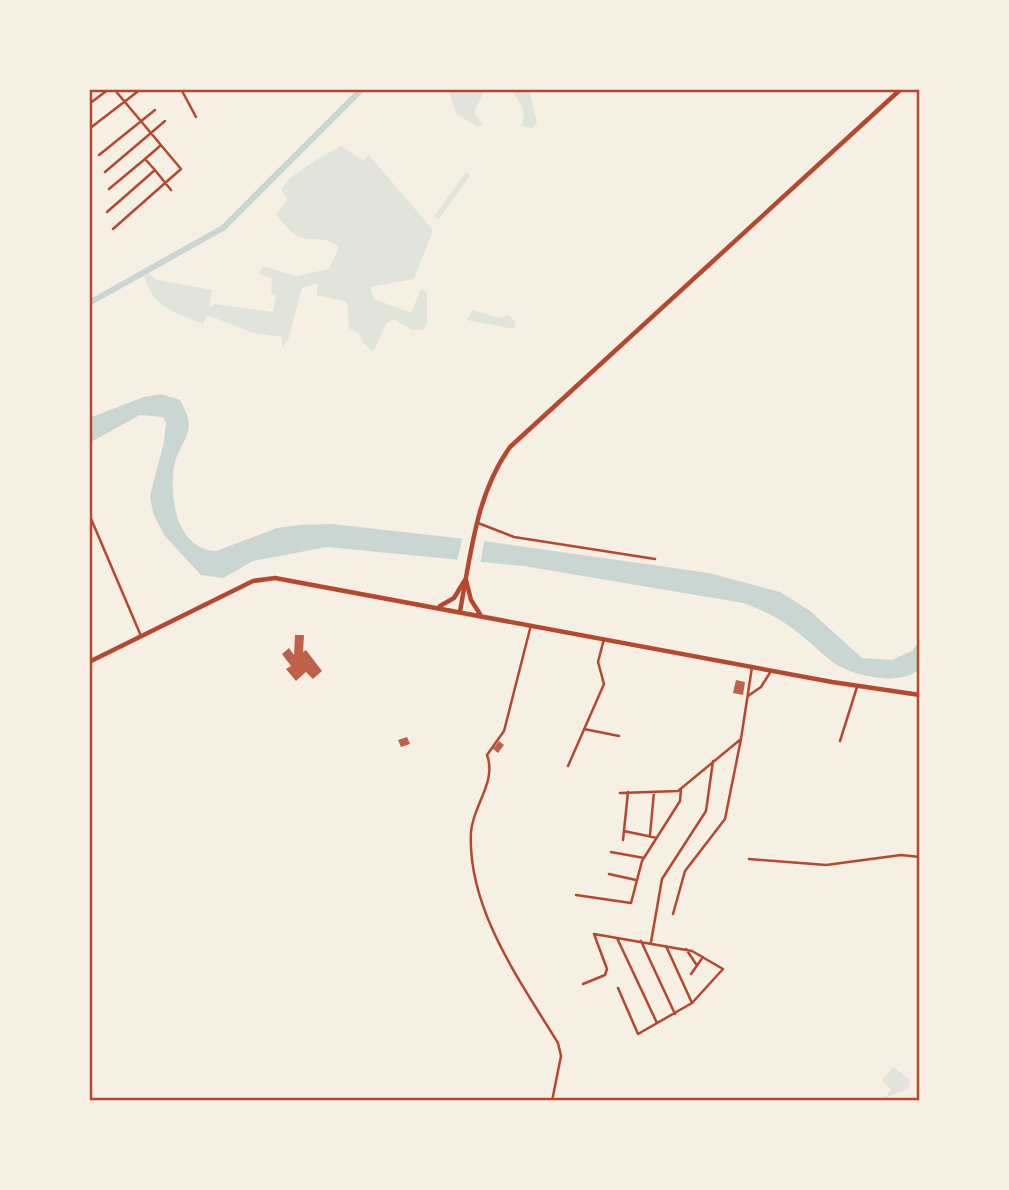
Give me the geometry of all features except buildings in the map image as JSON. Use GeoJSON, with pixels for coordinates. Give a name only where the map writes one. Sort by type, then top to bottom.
{"type":"FeatureCollection","features":[{"type":"Feature","properties":{"kind":"main road"},"geometry":{"type":"LineString","coordinates":[[460,611],[477,525],[494,468],[510,447],[901,89]]}},
{"type":"Feature","properties":{"kind":"main road"},"geometry":{"type":"LineString","coordinates":[[89,662],[253,581],[275,578],[752,667],[920,695]]}},
{"type":"Feature","properties":{"kind":"main road"},"geometry":{"type":"LineString","coordinates":[[439,607],[454,598],[466,580]]}},
{"type":"Feature","properties":{"kind":"main road"},"geometry":{"type":"LineString","coordinates":[[466,580],[471,600],[481,615]]}},
{"type":"Feature","properties":{"kind":"street"},"geometry":{"type":"LineString","coordinates":[[89,104],[109,89]]}},
{"type":"Feature","properties":{"kind":"street"},"geometry":{"type":"LineString","coordinates":[[113,229],[181,169],[114,89]]}},
{"type":"Feature","properties":{"kind":"street"},"geometry":{"type":"LineString","coordinates":[[89,129],[141,89]]}},
{"type":"Feature","properties":{"kind":"street"},"geometry":{"type":"LineString","coordinates":[[181,89],[196,117]]}},
{"type":"Feature","properties":{"kind":"street"},"geometry":{"type":"LineString","coordinates":[[99,155],[155,110]]}},
{"type":"Feature","properties":{"kind":"street"},"geometry":{"type":"LineString","coordinates":[[104,172],[165,121]]}},
{"type":"Feature","properties":{"kind":"street"},"geometry":{"type":"LineString","coordinates":[[109,189],[162,145]]}},
{"type":"Feature","properties":{"kind":"street"},"geometry":{"type":"LineString","coordinates":[[145,159],[171,190]]}},
{"type":"Feature","properties":{"kind":"street"},"geometry":{"type":"LineString","coordinates":[[107,212],[155,170]]}},
{"type":"Feature","properties":{"kind":"street"},"geometry":{"type":"LineString","coordinates":[[89,514],[141,636]]}},
{"type":"Feature","properties":{"kind":"street"},"geometry":{"type":"LineString","coordinates":[[477,525],[514,537],[655,559]]}},
{"type":"Feature","properties":{"kind":"street"},"geometry":{"type":"LineString","coordinates":[[531,625],[504,731],[487,755],[491,767],[475,814],[472,855],[483,906],[558,1043],[561,1056],[552,1101]]}},
{"type":"Feature","properties":{"kind":"street"},"geometry":{"type":"LineString","coordinates":[[568,766],[604,684],[598,663],[604,639]]}},
{"type":"Feature","properties":{"kind":"street"},"geometry":{"type":"LineString","coordinates":[[673,914],[685,871],[725,819],[752,667]]}},
{"type":"Feature","properties":{"kind":"street"},"geometry":{"type":"LineString","coordinates":[[748,696],[761,687],[771,670]]}},
{"type":"Feature","properties":{"kind":"street"},"geometry":{"type":"LineString","coordinates":[[840,741],[858,686]]}},
{"type":"Feature","properties":{"kind":"street"},"geometry":{"type":"LineString","coordinates":[[584,729],[619,736]]}},
{"type":"Feature","properties":{"kind":"street"},"geometry":{"type":"LineString","coordinates":[[620,793],[681,789],[741,739]]}},
{"type":"Feature","properties":{"kind":"street"},"geometry":{"type":"LineString","coordinates":[[651,943],[662,879],[706,811],[713,761]]}},
{"type":"Feature","properties":{"kind":"street"},"geometry":{"type":"LineString","coordinates":[[576,895],[631,903],[644,858],[680,801],[681,789]]}},
{"type":"Feature","properties":{"kind":"street"},"geometry":{"type":"LineString","coordinates":[[623,840],[628,792]]}},
{"type":"Feature","properties":{"kind":"street"},"geometry":{"type":"LineString","coordinates":[[650,835],[654,792]]}},
{"type":"Feature","properties":{"kind":"street"},"geometry":{"type":"LineString","coordinates":[[624,831],[657,838]]}},
{"type":"Feature","properties":{"kind":"street"},"geometry":{"type":"LineString","coordinates":[[611,852],[644,858]]}},
{"type":"Feature","properties":{"kind":"street"},"geometry":{"type":"LineString","coordinates":[[749,859],[826,865],[901,855],[920,857]]}},
{"type":"Feature","properties":{"kind":"street"},"geometry":{"type":"LineString","coordinates":[[609,874],[636,880]]}},
{"type":"Feature","properties":{"kind":"street"},"geometry":{"type":"LineString","coordinates":[[583,984],[605,975],[607,970],[593,934],[687,950],[723,969],[692,1003],[638,1034],[618,988]]}},
{"type":"Feature","properties":{"kind":"street"},"geometry":{"type":"LineString","coordinates":[[617,938],[657,1024]]}},
{"type":"Feature","properties":{"kind":"street"},"geometry":{"type":"LineString","coordinates":[[641,941],[675,1014]]}},
{"type":"Feature","properties":{"kind":"street"},"geometry":{"type":"LineString","coordinates":[[666,946],[692,1003]]}},
{"type":"Feature","properties":{"kind":"street"},"geometry":{"type":"LineString","coordinates":[[687,950],[697,966]]}},
{"type":"Feature","properties":{"kind":"street"},"geometry":{"type":"LineString","coordinates":[[691,974],[703,957]]}},
{"type":"Feature","properties":{"kind":"shaded area"},"geometry":{"type":"Polygon","coordinates":[[[448,89],[485,89],[474,113],[483,124],[478,127],[456,114],[448,89]]]}},
{"type":"Feature","properties":{"kind":"shaded area"},"geometry":{"type":"Polygon","coordinates":[[[512,89],[529,89],[537,123],[532,128],[522,126],[524,111],[512,89]]]}},
{"type":"Feature","properties":{"kind":"shaded area"},"geometry":{"type":"Polygon","coordinates":[[[341,146],[363,160],[369,155],[433,230],[414,279],[370,287],[374,299],[411,313],[421,289],[427,292],[427,322],[424,330],[412,330],[394,319],[386,324],[373,352],[363,343],[360,335],[349,328],[347,302],[317,295],[317,283],[302,288],[288,340],[282,347],[282,337],[253,333],[207,315],[203,324],[172,311],[156,299],[150,291],[143,269],[157,280],[212,290],[209,307],[215,304],[273,312],[276,295],[271,293],[272,279],[259,274],[263,266],[296,276],[329,269],[339,247],[331,242],[303,238],[295,234],[276,214],[287,200],[281,189],[289,179],[341,146]]]}},
{"type":"Feature","properties":{"kind":"shaded area"},"geometry":{"type":"Polygon","coordinates":[[[466,172],[470,176],[439,219],[434,217],[466,172]]]}},
{"type":"Feature","properties":{"kind":"shaded area"},"geometry":{"type":"Polygon","coordinates":[[[473,310],[499,318],[508,315],[515,321],[514,329],[467,320],[473,310]]]}},
{"type":"Feature","properties":{"kind":"shaded area"},"geometry":{"type":"Polygon","coordinates":[[[161,394],[180,400],[188,419],[188,430],[173,474],[174,503],[183,530],[191,541],[202,548],[216,551],[277,528],[332,524],[483,541],[709,573],[780,592],[810,611],[862,658],[892,660],[912,651],[920,641],[920,669],[902,677],[867,676],[837,665],[785,624],[743,603],[524,566],[327,547],[253,561],[223,578],[201,575],[164,535],[153,513],[150,496],[164,442],[166,422],[163,417],[140,415],[89,443],[89,418],[144,397],[161,394]]]}},
{"type":"Feature","properties":{"kind":"shaded area"},"geometry":{"type":"Polygon","coordinates":[[[894,1067],[910,1080],[908,1089],[885,1098],[891,1090],[882,1080],[894,1067]]]}},
{"type":"Feature","properties":{"kind":"pier"},"geometry":{"type":"Polygon","coordinates":[[[463,535],[485,538],[480,565],[457,562],[463,535]]]}},
{"type":"Feature","properties":{"kind":"waterway"},"geometry":{"type":"LineString","coordinates":[[89,303],[223,228],[362,89]]}}]}
